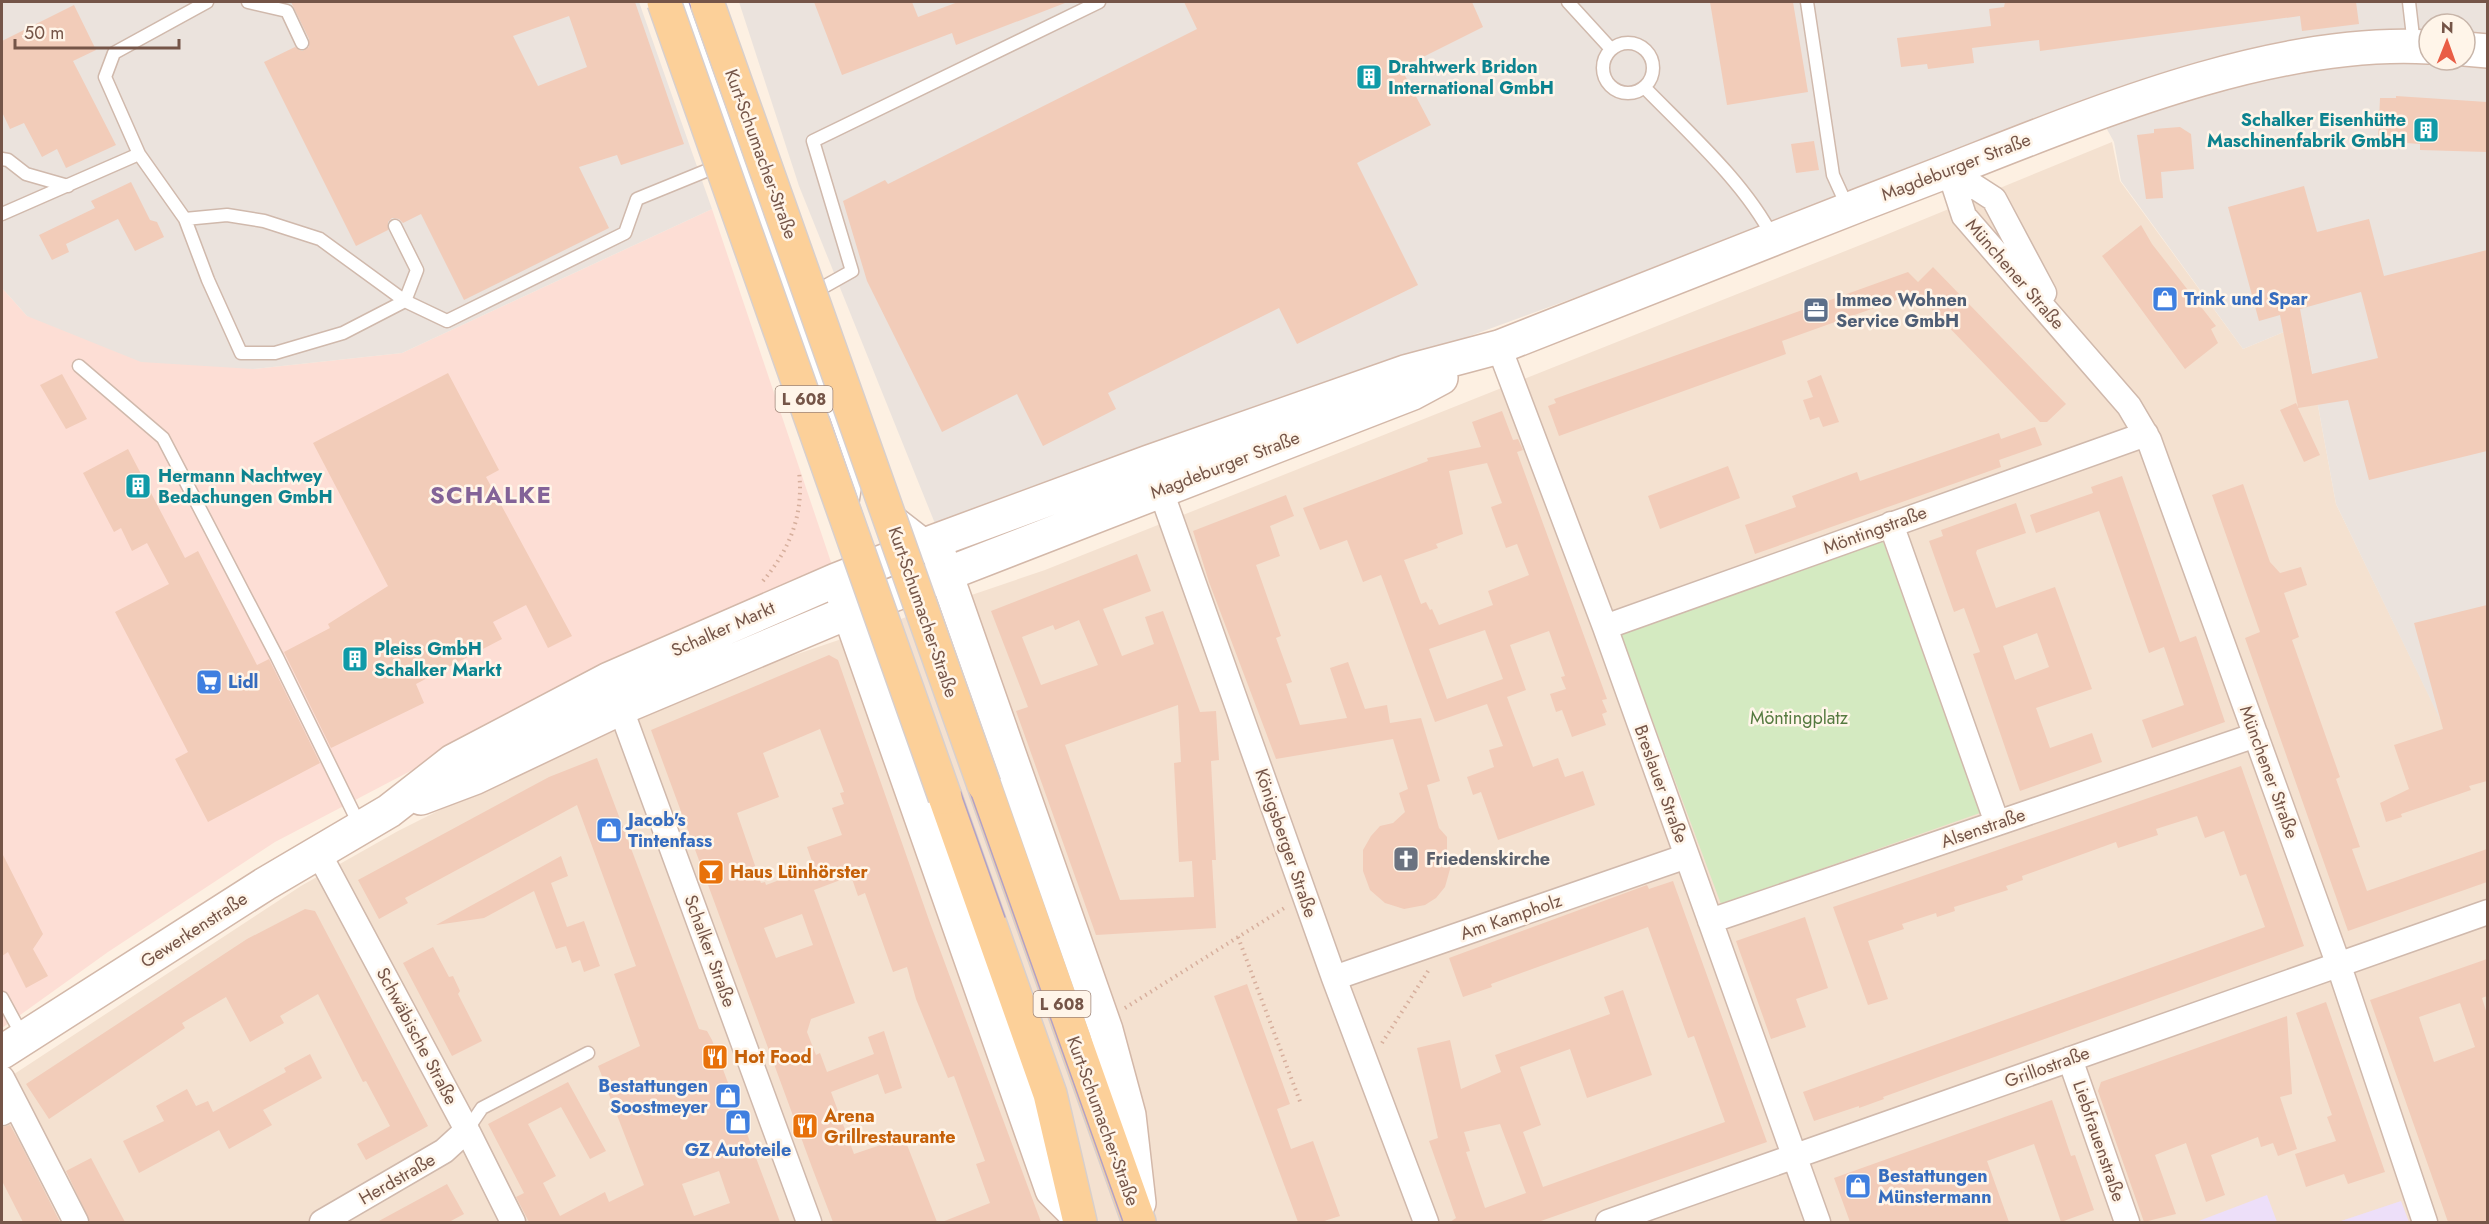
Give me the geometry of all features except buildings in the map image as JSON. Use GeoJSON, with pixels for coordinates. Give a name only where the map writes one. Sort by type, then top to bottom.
{"type":"FeatureCollection","features":[{"type":"Feature","properties":{"kind":"main road","name":"L 608"},"geometry":{"type":"LineString","coordinates":[[664,2],[1050,1094],[1079,1219]]}},
{"type":"Feature","properties":{"kind":"main road","name":"Kurt-Schumacher-Straße"},"geometry":{"type":"LineString","coordinates":[[707,2],[1140,1222]]}},
{"type":"Feature","properties":{"kind":"street","name":"Magdeburger Straße"},"geometry":{"type":"LineString","coordinates":[[935,541],[1155,475],[1413,393],[1499,347],[2085,118],[2204,80],[2289,57],[2354,48],[2417,47]]}},
{"type":"Feature","properties":{"kind":"street","name":"Münchener Straße"},"geometry":{"type":"LineString","coordinates":[[1949,170],[1964,216],[2129,406],[2146,434],[2338,963],[2425,1222]]}},
{"type":"Feature","properties":{"kind":"street","name":"Münchener Straße"},"geometry":{"type":"LineString","coordinates":[[1949,170],[1994,199],[2046,297],[2074,341]]}},
{"type":"Feature","properties":{"kind":"street","name":"Breslauer Straße"},"geometry":{"type":"LineString","coordinates":[[1499,347],[1605,627],[1818,1222]]}},
{"type":"Feature","properties":{"kind":"street","name":"Möntingstraße"},"geometry":{"type":"LineString","coordinates":[[1605,627],[2146,434]]}},
{"type":"Feature","properties":{"kind":"street","name":"Magdeburger Straße"},"geometry":{"type":"LineString","coordinates":[[946,575],[1155,475]]}},
{"type":"Feature","properties":{"kind":"street","name":"Königsberger Straße"},"geometry":{"type":"LineString","coordinates":[[1155,475],[1334,978],[1426,1222]]}},
{"type":"Feature","properties":{"kind":"street"},"geometry":{"type":"LineString","coordinates":[[1891,525],[1997,823]]}},
{"type":"Feature","properties":{"kind":"street","name":"Schalker Markt"},"geometry":{"type":"LineString","coordinates":[[615,694],[838,574],[935,541]]}},
{"type":"Feature","properties":{"kind":"street","name":"Kurt-Schumacher-Straße"},"geometry":{"type":"LineString","coordinates":[[935,541],[1104,1022],[1129,1115],[1140,1222]]}},
{"type":"Feature","properties":{"kind":"street"},"geometry":{"type":"LineString","coordinates":[[838,574],[849,612],[1052,1190],[1079,1219]]}},
{"type":"Feature","properties":{"kind":"street","name":"Schalker Markt"},"geometry":{"type":"LineString","coordinates":[[615,694],[849,612],[946,575]]}},
{"type":"Feature","properties":{"kind":"street","name":"Gewerkenstraße"},"geometry":{"type":"LineString","coordinates":[[13,1045],[318,852],[389,811],[453,761],[615,694]]}},
{"type":"Feature","properties":{"kind":"street","name":"Schalker Straße"},"geometry":{"type":"LineString","coordinates":[[615,694],[809,1222]]}},
{"type":"Feature","properties":{"kind":"street","name":"Alsenstraße"},"geometry":{"type":"LineString","coordinates":[[1710,921],[2256,735]]}},
{"type":"Feature","properties":{"kind":"street","name":"Schwäbische Straße"},"geometry":{"type":"LineString","coordinates":[[318,852],[467,1130],[513,1222]]}},
{"type":"Feature","properties":{"kind":"street","name":"Am Kampholz"},"geometry":{"type":"LineString","coordinates":[[1334,978],[1687,856]]}},
{"type":"Feature","properties":{"kind":"street","name":"Grillostraße"},"geometry":{"type":"LineString","coordinates":[[1608,1222],[1796,1158],[2338,963],[2487,912]]}},
{"type":"Feature","properties":{"kind":"street","name":"Liebfrauenstraße"},"geometry":{"type":"LineString","coordinates":[[2070,1059],[2127,1222]]}},
{"type":"Feature","properties":{"kind":"street"},"geometry":{"type":"LineString","coordinates":[[2,1078],[9,1109],[76,1222]]}},
{"type":"Feature","properties":{"kind":"street","name":"Herdstraße"},"geometry":{"type":"LineString","coordinates":[[322,1222],[444,1151],[467,1130]]}},
{"type":"Feature","properties":{"kind":"lane"},"geometry":{"type":"LineString","coordinates":[[207,2],[114,53],[105,77],[139,154],[185,219],[208,280],[241,353],[275,353],[343,333],[405,301],[417,270],[395,226]]}},
{"type":"Feature","properties":{"kind":"lane"},"geometry":{"type":"LineString","coordinates":[[248,2],[287,11],[302,43]]}},
{"type":"Feature","properties":{"kind":"lane"},"geometry":{"type":"LineString","coordinates":[[684,2],[794,303],[856,481],[843,547]]}},
{"type":"Feature","properties":{"kind":"lane"},"geometry":{"type":"LineString","coordinates":[[794,303],[852,271],[813,141],[1100,2]]}},
{"type":"Feature","properties":{"kind":"lane"},"geometry":{"type":"LineString","coordinates":[[1568,2],[1611,49]]}},
{"type":"Feature","properties":{"kind":"lane"},"geometry":{"type":"LineString","coordinates":[[1807,2],[1833,175],[1848,209]]}},
{"type":"Feature","properties":{"kind":"lane"},"geometry":{"type":"LineString","coordinates":[[2409,2],[2417,30]]}},
{"type":"Feature","properties":{"kind":"lane"},"geometry":{"type":"LineString","coordinates":[[1632,43],[1648,53],[1654,71],[1645,88],[1625,93],[1608,86],[1601,67],[1611,49],[1632,43]]}},
{"type":"Feature","properties":{"kind":"lane"},"geometry":{"type":"LineString","coordinates":[[1645,88],[1742,191],[1761,214],[1773,239]]}},
{"type":"Feature","properties":{"kind":"lane"},"geometry":{"type":"LineString","coordinates":[[2,214],[139,154]]}},
{"type":"Feature","properties":{"kind":"lane"},"geometry":{"type":"LineString","coordinates":[[185,219],[227,215],[264,221],[320,238],[405,301],[447,321],[625,233],[637,199],[740,157]]}},
{"type":"Feature","properties":{"kind":"lane"},"geometry":{"type":"LineString","coordinates":[[2,159],[8,160],[26,174],[68,186]]}},
{"type":"Feature","properties":{"kind":"lane"},"geometry":{"type":"LineString","coordinates":[[78,366],[163,438],[277,657],[361,827]]}},
{"type":"Feature","properties":{"kind":"lane"},"geometry":{"type":"LineString","coordinates":[[856,481],[935,541]]}},
{"type":"Feature","properties":{"kind":"lane"},"geometry":{"type":"LineString","coordinates":[[2,998],[13,1045]]}},
{"type":"Feature","properties":{"kind":"lane"},"geometry":{"type":"LineString","coordinates":[[467,1130],[482,1108],[588,1053]]}},
{"type":"Feature","properties":{"kind":"path"},"geometry":{"type":"LineString","coordinates":[[763,581],[789,545],[796,524],[800,501],[799,468]]}},
{"type":"Feature","properties":{"kind":"path"},"geometry":{"type":"LineString","coordinates":[[1104,1022],[1305,895]]}},
{"type":"Feature","properties":{"kind":"path"},"geometry":{"type":"LineString","coordinates":[[1238,937],[1301,1104]]}},
{"type":"Feature","properties":{"kind":"path"},"geometry":{"type":"LineString","coordinates":[[1367,1066],[1448,939]]}},
{"type":"Feature","properties":{"kind":"shaded area"},"geometry":{"type":"Polygon","coordinates":[[[2,2],[639,2],[712,209],[402,353],[253,369],[141,362],[27,316],[2,288],[2,2]]]}},
{"type":"Feature","properties":{"kind":"shaded area"},"geometry":{"type":"Polygon","coordinates":[[[739,2],[2487,2],[2487,707],[2440,719],[2336,504],[2303,324],[2243,349],[2121,181],[2114,142],[2092,102],[1740,237],[938,531],[799,186],[739,2]]]}},
{"type":"Feature","properties":{"kind":"shaded area"},"geometry":{"type":"Polygon","coordinates":[[[2112,142],[2120,181],[2243,349],[2303,324],[2336,504],[2440,718],[2487,707],[2487,1222],[2,1222],[2,1082],[301,886],[398,831],[573,743],[694,689],[1045,570],[1883,236],[2112,142]]]}},
{"type":"Feature","properties":{"kind":"shaded area"},"geometry":{"type":"Polygon","coordinates":[[[712,209],[834,571],[611,666],[275,842],[108,952],[2,1028],[2,288],[27,316],[253,369],[402,353],[712,209]]]}},
{"type":"Feature","properties":{"kind":"shaded area"},"geometry":{"type":"Polygon","coordinates":[[[2267,1195],[2277,1222],[2196,1222],[2267,1195]]]}},
{"type":"Feature","properties":{"kind":"shaded area"},"geometry":{"type":"Polygon","coordinates":[[[2401,1201],[2409,1222],[2338,1222],[2401,1201]]]}},
{"type":"Feature","properties":{"kind":"green space","name":"Möntingplatz"},"geometry":{"type":"Polygon","coordinates":[[[1882,539],[1980,813],[1721,904],[1620,633],[1882,539]]]}},
{"type":"Feature","properties":{"kind":"tram line"},"geometry":{"type":"LineString","coordinates":[[689,2],[1123,1222]]}},
{"type":"Feature","properties":{"kind":"tram line"},"geometry":{"type":"LineString","coordinates":[[829,417],[881,567]]}},
{"type":"Feature","properties":{"kind":"tram line"},"geometry":{"type":"LineString","coordinates":[[906,638],[1005,917]]}},
{"type":"Feature","properties":{"kind":"place","name":"Drahtwerk Bridon International GmbH"},"geometry":{"type":"Point","coordinates":[1369,77]}},
{"type":"Feature","properties":{"kind":"place","name":"Schalker Eisenhütte Maschinenfabrik GmbH"},"geometry":{"type":"Point","coordinates":[2426,130]}},
{"type":"Feature","properties":{"kind":"place","name":"Trink und Spar"},"geometry":{"type":"Point","coordinates":[2165,299]}},
{"type":"Feature","properties":{"kind":"place","name":"Immeo Wohnen Service GmbH"},"geometry":{"type":"Point","coordinates":[1816,310]}},
{"type":"Feature","properties":{"kind":"place","name":"Hermann Nachtwey Bedachungen GmbH"},"geometry":{"type":"Point","coordinates":[138,486]}},
{"type":"Feature","properties":{"kind":"place","name":"Pleiss GmbH Schalker Markt"},"geometry":{"type":"Point","coordinates":[355,659]}},
{"type":"Feature","properties":{"kind":"place","name":"Lidl"},"geometry":{"type":"Point","coordinates":[209,682]}},
{"type":"Feature","properties":{"kind":"place","name":"Jacob's Tintenfass"},"geometry":{"type":"Point","coordinates":[609,830]}},
{"type":"Feature","properties":{"kind":"place","name":"Friedenskirche"},"geometry":{"type":"Point","coordinates":[1406,859]}},
{"type":"Feature","properties":{"kind":"place","name":"Haus Lünhörster"},"geometry":{"type":"Point","coordinates":[711,872]}},
{"type":"Feature","properties":{"kind":"place","name":"Hot Food"},"geometry":{"type":"Point","coordinates":[715,1057]}},
{"type":"Feature","properties":{"kind":"place","name":"Bestattungen Soostmeyer"},"geometry":{"type":"Point","coordinates":[728,1096]}},
{"type":"Feature","properties":{"kind":"place","name":"GZ Autoteile"},"geometry":{"type":"Point","coordinates":[738,1122]}},
{"type":"Feature","properties":{"kind":"place","name":"Arena Grillrestaurante"},"geometry":{"type":"Point","coordinates":[805,1126]}},
{"type":"Feature","properties":{"kind":"place","name":"Bestattungen Münstermann"},"geometry":{"type":"Point","coordinates":[1858,1186]}},
{"type":"Feature","properties":{"kind":"district","name":"SCHALKE"},"geometry":{"type":"Point","coordinates":[491,495]}}]}
